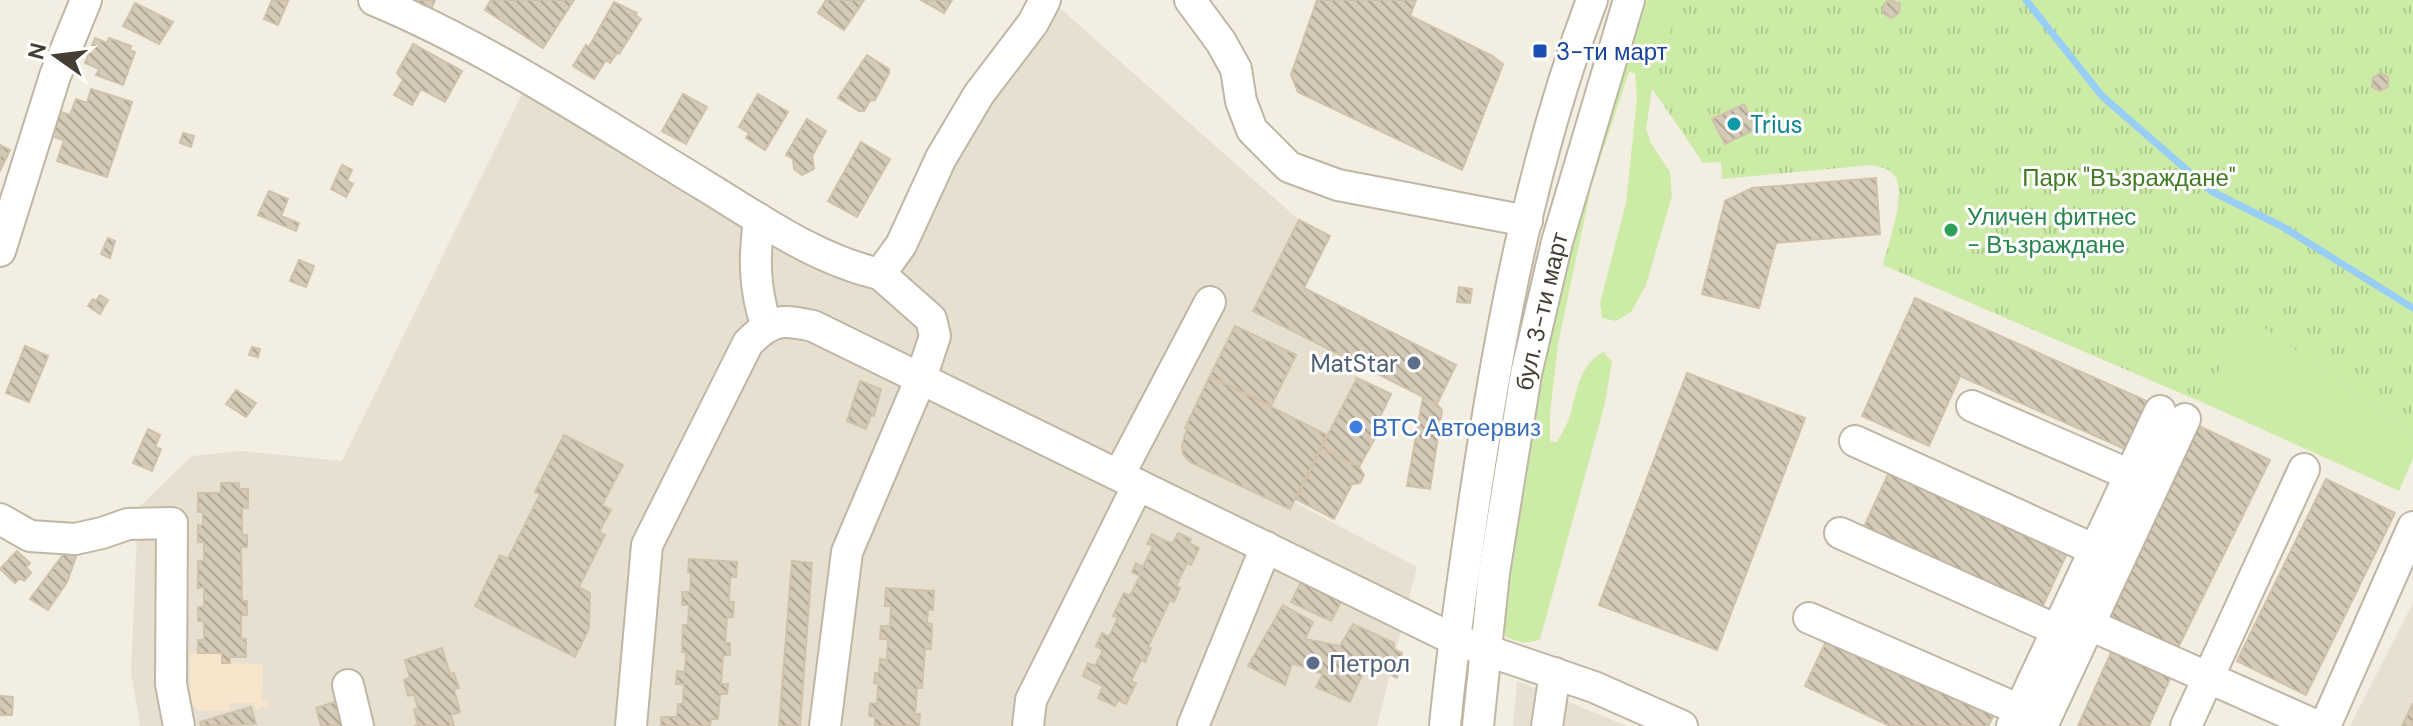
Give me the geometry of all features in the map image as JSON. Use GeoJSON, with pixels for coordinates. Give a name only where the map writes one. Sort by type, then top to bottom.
{"type":"FeatureCollection","features":[{"type":"Feature","properties":{"kind":"street"},"geometry":{"type":"LineString","coordinates":[[0,251],[55,76],[86,0]]}},
{"type":"Feature","properties":{"kind":"street"},"geometry":{"type":"LineString","coordinates":[[374,0],[433,24],[759,219],[848,267],[880,274],[931,319],[935,336],[921,378],[847,552],[825,726]]}},
{"type":"Feature","properties":{"kind":"street"},"geometry":{"type":"LineString","coordinates":[[880,274],[901,245],[941,158],[979,94],[1033,23],[1045,0]]}},
{"type":"Feature","properties":{"kind":"street"},"geometry":{"type":"LineString","coordinates":[[1190,0],[1221,42],[1236,69],[1241,101],[1252,130],[1289,167],[1338,185],[1527,221]]}},
{"type":"Feature","properties":{"kind":"street","name":"бул. 3-ти март"},"geometry":{"type":"LineString","coordinates":[[1445,726],[1453,639],[1495,365],[1527,221],[1568,64],[1592,0]]}},
{"type":"Feature","properties":{"kind":"street","name":"бул. 3-ти март"},"geometry":{"type":"LineString","coordinates":[[1478,726],[1485,648],[1526,374],[1557,242],[1629,0]]}},
{"type":"Feature","properties":{"kind":"street"},"geometry":{"type":"LineString","coordinates":[[759,219],[755,250],[757,295],[766,325]]}},
{"type":"Feature","properties":{"kind":"street"},"geometry":{"type":"LineString","coordinates":[[1028,726],[1031,700],[1210,302]]}},
{"type":"Feature","properties":{"kind":"street"},"geometry":{"type":"LineString","coordinates":[[631,726],[647,545],[748,343],[766,325],[787,320],[813,326],[1453,639],[1594,687],[1682,726]]}},
{"type":"Feature","properties":{"kind":"street"},"geometry":{"type":"LineString","coordinates":[[1972,406],[2130,475]]}},
{"type":"Feature","properties":{"kind":"street"},"geometry":{"type":"LineString","coordinates":[[2172,415],[2090,625],[2025,721],[2057,630],[2130,475],[2172,415]]}},
{"type":"Feature","properties":{"kind":"street"},"geometry":{"type":"LineString","coordinates":[[1855,441],[2095,550]]}},
{"type":"Feature","properties":{"kind":"street"},"geometry":{"type":"LineString","coordinates":[[2186,726],[2304,469]]}},
{"type":"Feature","properties":{"kind":"street"},"geometry":{"type":"LineString","coordinates":[[0,519],[30,536],[75,539],[128,524],[172,523],[171,684],[179,726]]}},
{"type":"Feature","properties":{"kind":"street"},"geometry":{"type":"LineString","coordinates":[[2325,726],[2413,527]]}},
{"type":"Feature","properties":{"kind":"street"},"geometry":{"type":"LineString","coordinates":[[1840,533],[2057,630]]}},
{"type":"Feature","properties":{"kind":"street"},"geometry":{"type":"LineString","coordinates":[[1193,726],[1266,547]]}},
{"type":"Feature","properties":{"kind":"street"},"geometry":{"type":"LineString","coordinates":[[1809,618],[2025,721]]}},
{"type":"Feature","properties":{"kind":"street"},"geometry":{"type":"LineString","coordinates":[[2090,625],[2317,726]]}},
{"type":"Feature","properties":{"kind":"street"},"geometry":{"type":"LineString","coordinates":[[1547,726],[1555,673]]}},
{"type":"Feature","properties":{"kind":"street"},"geometry":{"type":"LineString","coordinates":[[348,685],[358,726]]}},
{"type":"Feature","properties":{"kind":"shaded area"},"geometry":{"type":"Polygon","coordinates":[[[1053,2],[1299,220],[1253,311],[1362,366],[1294,502],[1417,567],[1377,726],[140,726],[131,672],[138,508],[192,456],[241,451],[342,461],[525,88],[861,282],[943,178],[1053,2]]]}},
{"type":"Feature","properties":{"kind":"shaded area"},"geometry":{"type":"Polygon","coordinates":[[[2413,603],[2413,726],[2350,726],[2413,603]]]}},
{"type":"Feature","properties":{"kind":"shaded area"},"geometry":{"type":"Polygon","coordinates":[[[222,653],[223,663],[263,664],[262,701],[268,702],[268,706],[255,710],[254,703],[230,703],[230,710],[199,711],[191,702],[190,654],[222,653]]]}},
{"type":"Feature","properties":{"kind":"shaded area"},"geometry":{"type":"Polygon","coordinates":[[[1517,681],[1627,726],[1513,726],[1517,681]]]}},
{"type":"Feature","properties":{"kind":"green space"},"geometry":{"type":"Polygon","coordinates":[[[1647,0],[1733,0],[1660,100],[1652,89],[1646,129],[1651,143],[1670,172],[1672,196],[1646,285],[1631,312],[1616,321],[1602,318],[1600,303],[1626,203],[1637,98],[1635,73],[1629,72],[1592,183],[1558,344],[1550,441],[1557,442],[1569,419],[1583,372],[1603,352],[1612,361],[1605,403],[1540,639],[1518,642],[1505,636],[1501,622],[1540,358],[1614,79],[1647,0]]]}},
{"type":"Feature","properties":{"kind":"green space","name":"Парк \"Възраждане\""},"geometry":{"type":"Polygon","coordinates":[[[1681,0],[2413,0],[2413,435],[2245,314],[2204,403],[1883,265],[1899,195],[1895,176],[1885,168],[1872,165],[1722,179],[1721,162],[1703,163],[1652,88],[1681,0]]]}},
{"type":"Feature","properties":{"kind":"green space"},"geometry":{"type":"Polygon","coordinates":[[[1940,160],[2212,386],[2244,313],[2413,435],[2413,458],[2399,491],[1883,265],[1898,207],[1898,184],[1890,171],[1872,165],[1940,160]]]}},
{"type":"Feature","properties":{"kind":"building"},"geometry":{"type":"Polygon","coordinates":[[[272,0],[288,1],[278,25],[264,19],[272,0]]]}},
{"type":"Feature","properties":{"kind":"building"},"geometry":{"type":"Polygon","coordinates":[[[399,0],[435,0],[430,13],[399,0]]]}},
{"type":"Feature","properties":{"kind":"building"},"geometry":{"type":"Polygon","coordinates":[[[491,0],[574,0],[543,48],[485,10],[491,0]]]}},
{"type":"Feature","properties":{"kind":"building"},"geometry":{"type":"Polygon","coordinates":[[[826,0],[864,0],[844,30],[818,13],[826,0]]]}},
{"type":"Feature","properties":{"kind":"building"},"geometry":{"type":"Polygon","coordinates":[[[921,0],[952,0],[944,13],[921,0]]]}},
{"type":"Feature","properties":{"kind":"building"},"geometry":{"type":"Polygon","coordinates":[[[1317,0],[1416,0],[1410,16],[1491,55],[1503,64],[1462,170],[1298,92],[1291,75],[1317,0]]]}},
{"type":"Feature","properties":{"kind":"building"},"geometry":{"type":"Polygon","coordinates":[[[1890,0],[1900,4],[1899,13],[1891,18],[1883,13],[1884,4],[1890,0]]]}},
{"type":"Feature","properties":{"kind":"building"},"geometry":{"type":"Polygon","coordinates":[[[614,2],[637,13],[635,15],[641,19],[619,54],[610,63],[606,60],[594,79],[573,66],[586,45],[589,47],[614,2]]]}},
{"type":"Feature","properties":{"kind":"building"},"geometry":{"type":"Polygon","coordinates":[[[135,3],[173,22],[159,44],[123,26],[135,3]]]}},
{"type":"Feature","properties":{"kind":"building"},"geometry":{"type":"Polygon","coordinates":[[[95,38],[107,43],[109,38],[131,46],[130,50],[135,52],[123,85],[96,75],[99,69],[85,63],[95,38]]]}},
{"type":"Feature","properties":{"kind":"building"},"geometry":{"type":"Polygon","coordinates":[[[413,44],[462,71],[445,102],[421,89],[412,105],[394,95],[403,80],[397,73],[413,44]]]}},
{"type":"Feature","properties":{"kind":"building"},"geometry":{"type":"Polygon","coordinates":[[[867,55],[889,69],[889,73],[875,100],[870,101],[864,111],[859,111],[838,98],[867,55]]]}},
{"type":"Feature","properties":{"kind":"building"},"geometry":{"type":"Polygon","coordinates":[[[2380,73],[2388,77],[2388,87],[2380,91],[2372,87],[2373,78],[2380,73]]]}},
{"type":"Feature","properties":{"kind":"building"},"geometry":{"type":"Polygon","coordinates":[[[91,89],[132,102],[107,177],[57,161],[64,140],[45,134],[53,109],[70,115],[76,99],[87,103],[91,89]]]}},
{"type":"Feature","properties":{"kind":"building"},"geometry":{"type":"Polygon","coordinates":[[[683,94],[707,107],[686,144],[662,131],[683,94]]]}},
{"type":"Feature","properties":{"kind":"building"},"geometry":{"type":"Polygon","coordinates":[[[758,94],[788,112],[765,150],[746,138],[749,133],[739,127],[758,94]]]}},
{"type":"Feature","properties":{"kind":"building","name":"Trius"},"geometry":{"type":"Polygon","coordinates":[[[1744,104],[1756,129],[1725,144],[1712,119],[1744,104]]]}},
{"type":"Feature","properties":{"kind":"building"},"geometry":{"type":"Polygon","coordinates":[[[807,119],[826,131],[812,156],[814,169],[802,175],[794,169],[793,159],[786,155],[807,119]]]}},
{"type":"Feature","properties":{"kind":"building"},"geometry":{"type":"Polygon","coordinates":[[[183,133],[194,136],[191,147],[180,143],[183,133]]]}},
{"type":"Feature","properties":{"kind":"building"},"geometry":{"type":"Polygon","coordinates":[[[861,142],[890,159],[857,217],[828,201],[861,142]]]}},
{"type":"Feature","properties":{"kind":"building"},"geometry":{"type":"Polygon","coordinates":[[[0,145],[10,150],[0,171],[0,145]]]}},
{"type":"Feature","properties":{"kind":"building"},"geometry":{"type":"Polygon","coordinates":[[[342,165],[352,170],[347,181],[353,184],[346,197],[331,189],[342,165]]]}},
{"type":"Feature","properties":{"kind":"building"},"geometry":{"type":"Polygon","coordinates":[[[1876,178],[1880,234],[1776,243],[1759,308],[1702,294],[1725,201],[1752,188],[1876,178]]]}},
{"type":"Feature","properties":{"kind":"building"},"geometry":{"type":"Polygon","coordinates":[[[269,191],[288,199],[281,216],[299,223],[296,231],[258,215],[269,191]]]}},
{"type":"Feature","properties":{"kind":"building"},"geometry":{"type":"Polygon","coordinates":[[[1299,220],[1330,236],[1304,288],[1456,365],[1437,404],[1253,311],[1299,220]]]}},
{"type":"Feature","properties":{"kind":"building"},"geometry":{"type":"Polygon","coordinates":[[[108,238],[115,241],[110,258],[101,254],[108,238]]]}},
{"type":"Feature","properties":{"kind":"building"},"geometry":{"type":"Polygon","coordinates":[[[299,260],[314,266],[306,287],[290,281],[299,260]]]}},
{"type":"Feature","properties":{"kind":"building"},"geometry":{"type":"Polygon","coordinates":[[[1459,287],[1472,289],[1470,303],[1457,302],[1459,287]]]}},
{"type":"Feature","properties":{"kind":"building"},"geometry":{"type":"Polygon","coordinates":[[[100,295],[108,300],[100,314],[88,306],[100,295]]]}},
{"type":"Feature","properties":{"kind":"building"},"geometry":{"type":"Polygon","coordinates":[[[1915,298],[2149,402],[2127,450],[1960,376],[1929,446],[1862,416],[1915,298]]]}},
{"type":"Feature","properties":{"kind":"building"},"geometry":{"type":"Polygon","coordinates":[[[1235,326],[1296,355],[1271,406],[1210,376],[1235,326]]]}},
{"type":"Feature","properties":{"kind":"building"},"geometry":{"type":"Polygon","coordinates":[[[25,346],[48,356],[29,402],[6,393],[25,346]]]}},
{"type":"Feature","properties":{"kind":"building"},"geometry":{"type":"Polygon","coordinates":[[[252,347],[260,349],[258,357],[249,355],[252,347]]]}},
{"type":"Feature","properties":{"kind":"building"},"geometry":{"type":"Polygon","coordinates":[[[1687,373],[1805,418],[1717,650],[1599,605],[1687,373]]]}},
{"type":"Feature","properties":{"kind":"building"},"geometry":{"type":"Polygon","coordinates":[[[1210,376],[1327,435],[1290,509],[1190,462],[1183,454],[1185,428],[1210,376]]]}},
{"type":"Feature","properties":{"kind":"building","name":"ВТС Автоервиз"},"geometry":{"type":"Polygon","coordinates":[[[1357,378],[1391,394],[1380,417],[1385,420],[1359,467],[1321,448],[1357,378]]]}},
{"type":"Feature","properties":{"kind":"building"},"geometry":{"type":"Polygon","coordinates":[[[860,381],[881,389],[874,416],[871,415],[866,429],[847,421],[860,381]]]}},
{"type":"Feature","properties":{"kind":"building"},"geometry":{"type":"Polygon","coordinates":[[[236,390],[256,403],[246,417],[226,404],[236,390]]]}},
{"type":"Feature","properties":{"kind":"building"},"geometry":{"type":"Polygon","coordinates":[[[1423,397],[1442,410],[1430,489],[1407,486],[1423,397]]]}},
{"type":"Feature","properties":{"kind":"building"},"geometry":{"type":"Polygon","coordinates":[[[2197,425],[2270,460],[2177,650],[2105,615],[2197,425]]]}},
{"type":"Feature","properties":{"kind":"building"},"geometry":{"type":"Polygon","coordinates":[[[148,429],[160,435],[155,447],[161,449],[152,471],[133,463],[148,429]]]}},
{"type":"Feature","properties":{"kind":"building"},"geometry":{"type":"Polygon","coordinates":[[[564,435],[623,465],[602,505],[611,510],[599,532],[605,535],[579,587],[590,593],[589,628],[575,657],[475,606],[500,555],[508,559],[540,494],[535,492],[564,435]]]}},
{"type":"Feature","properties":{"kind":"building"},"geometry":{"type":"Polygon","coordinates":[[[1321,448],[1359,467],[1364,475],[1360,483],[1352,484],[1334,519],[1296,499],[1321,448]]]}},
{"type":"Feature","properties":{"kind":"building"},"geometry":{"type":"Polygon","coordinates":[[[1890,470],[2068,551],[2041,610],[1863,529],[1890,470]]]}},
{"type":"Feature","properties":{"kind":"building"},"geometry":{"type":"Polygon","coordinates":[[[2326,479],[2395,513],[2306,695],[2237,661],[2326,479]]]}},
{"type":"Feature","properties":{"kind":"building"},"geometry":{"type":"Polygon","coordinates":[[[221,483],[239,483],[239,489],[248,489],[248,508],[242,508],[242,535],[247,535],[247,547],[241,547],[242,601],[247,601],[247,615],[241,615],[241,639],[246,639],[246,657],[230,657],[230,663],[222,663],[222,653],[198,653],[198,640],[204,640],[204,621],[198,621],[198,607],[204,607],[204,587],[198,588],[198,561],[204,561],[204,542],[198,542],[198,525],[203,525],[203,512],[198,512],[198,493],[221,493],[221,483]]]}},
{"type":"Feature","properties":{"kind":"building"},"geometry":{"type":"Polygon","coordinates":[[[1178,533],[1191,539],[1189,543],[1199,548],[1191,565],[1187,563],[1176,586],[1180,588],[1174,602],[1170,600],[1148,647],[1151,648],[1145,662],[1141,660],[1131,681],[1136,683],[1126,704],[1118,700],[1115,706],[1098,698],[1103,686],[1083,676],[1088,663],[1095,666],[1103,650],[1096,646],[1102,633],[1109,637],[1118,618],[1113,616],[1124,593],[1130,596],[1140,576],[1132,572],[1136,563],[1143,567],[1153,546],[1147,544],[1152,534],[1172,544],[1178,533]]]}},
{"type":"Feature","properties":{"kind":"building"},"geometry":{"type":"Polygon","coordinates":[[[17,551],[30,563],[26,567],[31,573],[24,581],[20,578],[15,583],[0,569],[17,551]]]}},
{"type":"Feature","properties":{"kind":"building"},"geometry":{"type":"Polygon","coordinates":[[[66,551],[77,554],[67,582],[48,610],[30,599],[66,551]]]}},
{"type":"Feature","properties":{"kind":"building"},"geometry":{"type":"Polygon","coordinates":[[[689,559],[737,562],[736,577],[730,577],[729,602],[734,602],[733,617],[727,617],[725,643],[730,643],[730,655],[723,655],[721,684],[728,684],[727,694],[720,694],[718,719],[711,719],[710,726],[661,726],[661,717],[677,717],[678,704],[683,704],[684,684],[676,684],[677,671],[685,672],[683,625],[688,625],[689,605],[682,605],[682,592],[690,592],[689,559]]]}},
{"type":"Feature","properties":{"kind":"building"},"geometry":{"type":"Polygon","coordinates":[[[792,561],[812,563],[800,726],[779,726],[792,561]]]}},
{"type":"Feature","properties":{"kind":"building"},"geometry":{"type":"Polygon","coordinates":[[[1306,572],[1346,592],[1331,621],[1291,602],[1306,572]]]}},
{"type":"Feature","properties":{"kind":"building"},"geometry":{"type":"Polygon","coordinates":[[[886,588],[934,591],[933,610],[928,609],[927,623],[932,624],[931,649],[925,649],[922,688],[917,688],[915,714],[920,714],[919,726],[875,726],[875,717],[869,716],[870,703],[877,704],[875,673],[879,673],[880,659],[887,660],[888,639],[880,639],[881,626],[890,626],[891,606],[885,606],[886,588]]]}},
{"type":"Feature","properties":{"kind":"building"},"geometry":{"type":"Polygon","coordinates":[[[1283,605],[1313,622],[1305,639],[1340,646],[1353,624],[1394,643],[1394,649],[1402,653],[1397,678],[1382,670],[1379,673],[1365,668],[1350,702],[1316,687],[1323,674],[1292,663],[1285,685],[1248,666],[1283,605]]]}},
{"type":"Feature","properties":{"kind":"building"},"geometry":{"type":"Polygon","coordinates":[[[1828,637],[1994,715],[1988,726],[1890,726],[1805,686],[1828,637]]]}},
{"type":"Feature","properties":{"kind":"building"},"geometry":{"type":"Polygon","coordinates":[[[442,648],[450,674],[454,673],[459,688],[454,689],[460,712],[451,715],[454,726],[414,726],[418,725],[414,710],[418,708],[414,694],[408,696],[404,680],[410,678],[405,660],[442,648]]]}},
{"type":"Feature","properties":{"kind":"building"},"geometry":{"type":"Polygon","coordinates":[[[2113,648],[2172,674],[2149,726],[2078,726],[2113,648]]]}},
{"type":"Feature","properties":{"kind":"building"},"geometry":{"type":"Polygon","coordinates":[[[0,696],[13,697],[12,715],[0,715],[0,696]]]}},
{"type":"Feature","properties":{"kind":"building"},"geometry":{"type":"Polygon","coordinates":[[[335,702],[343,726],[321,726],[316,708],[335,702]]]}},
{"type":"Feature","properties":{"kind":"building"},"geometry":{"type":"Polygon","coordinates":[[[2413,703],[2413,726],[2402,726],[2413,703]]]}},
{"type":"Feature","properties":{"kind":"building"},"geometry":{"type":"Polygon","coordinates":[[[251,707],[256,724],[201,726],[200,722],[251,707]]]}},
{"type":"Feature","properties":{"kind":"waterway"},"geometry":{"type":"LineString","coordinates":[[2026,0],[2102,96],[2211,191],[2283,227],[2413,308]]}},
{"type":"Feature","properties":{"kind":"place","name":"3-ти март"},"geometry":{"type":"Point","coordinates":[1540,51]}},
{"type":"Feature","properties":{"kind":"place","name":"Trius"},"geometry":{"type":"Point","coordinates":[1734,124]}},
{"type":"Feature","properties":{"kind":"place","name":"Уличен фитнес - Възраждане"},"geometry":{"type":"Point","coordinates":[1951,230]}},
{"type":"Feature","properties":{"kind":"place","name":"MatStar"},"geometry":{"type":"Point","coordinates":[1414,363]}},
{"type":"Feature","properties":{"kind":"place","name":"ВТС Автоервиз"},"geometry":{"type":"Point","coordinates":[1356,427]}},
{"type":"Feature","properties":{"kind":"place","name":"Петрол"},"geometry":{"type":"Point","coordinates":[1313,663]}}]}
